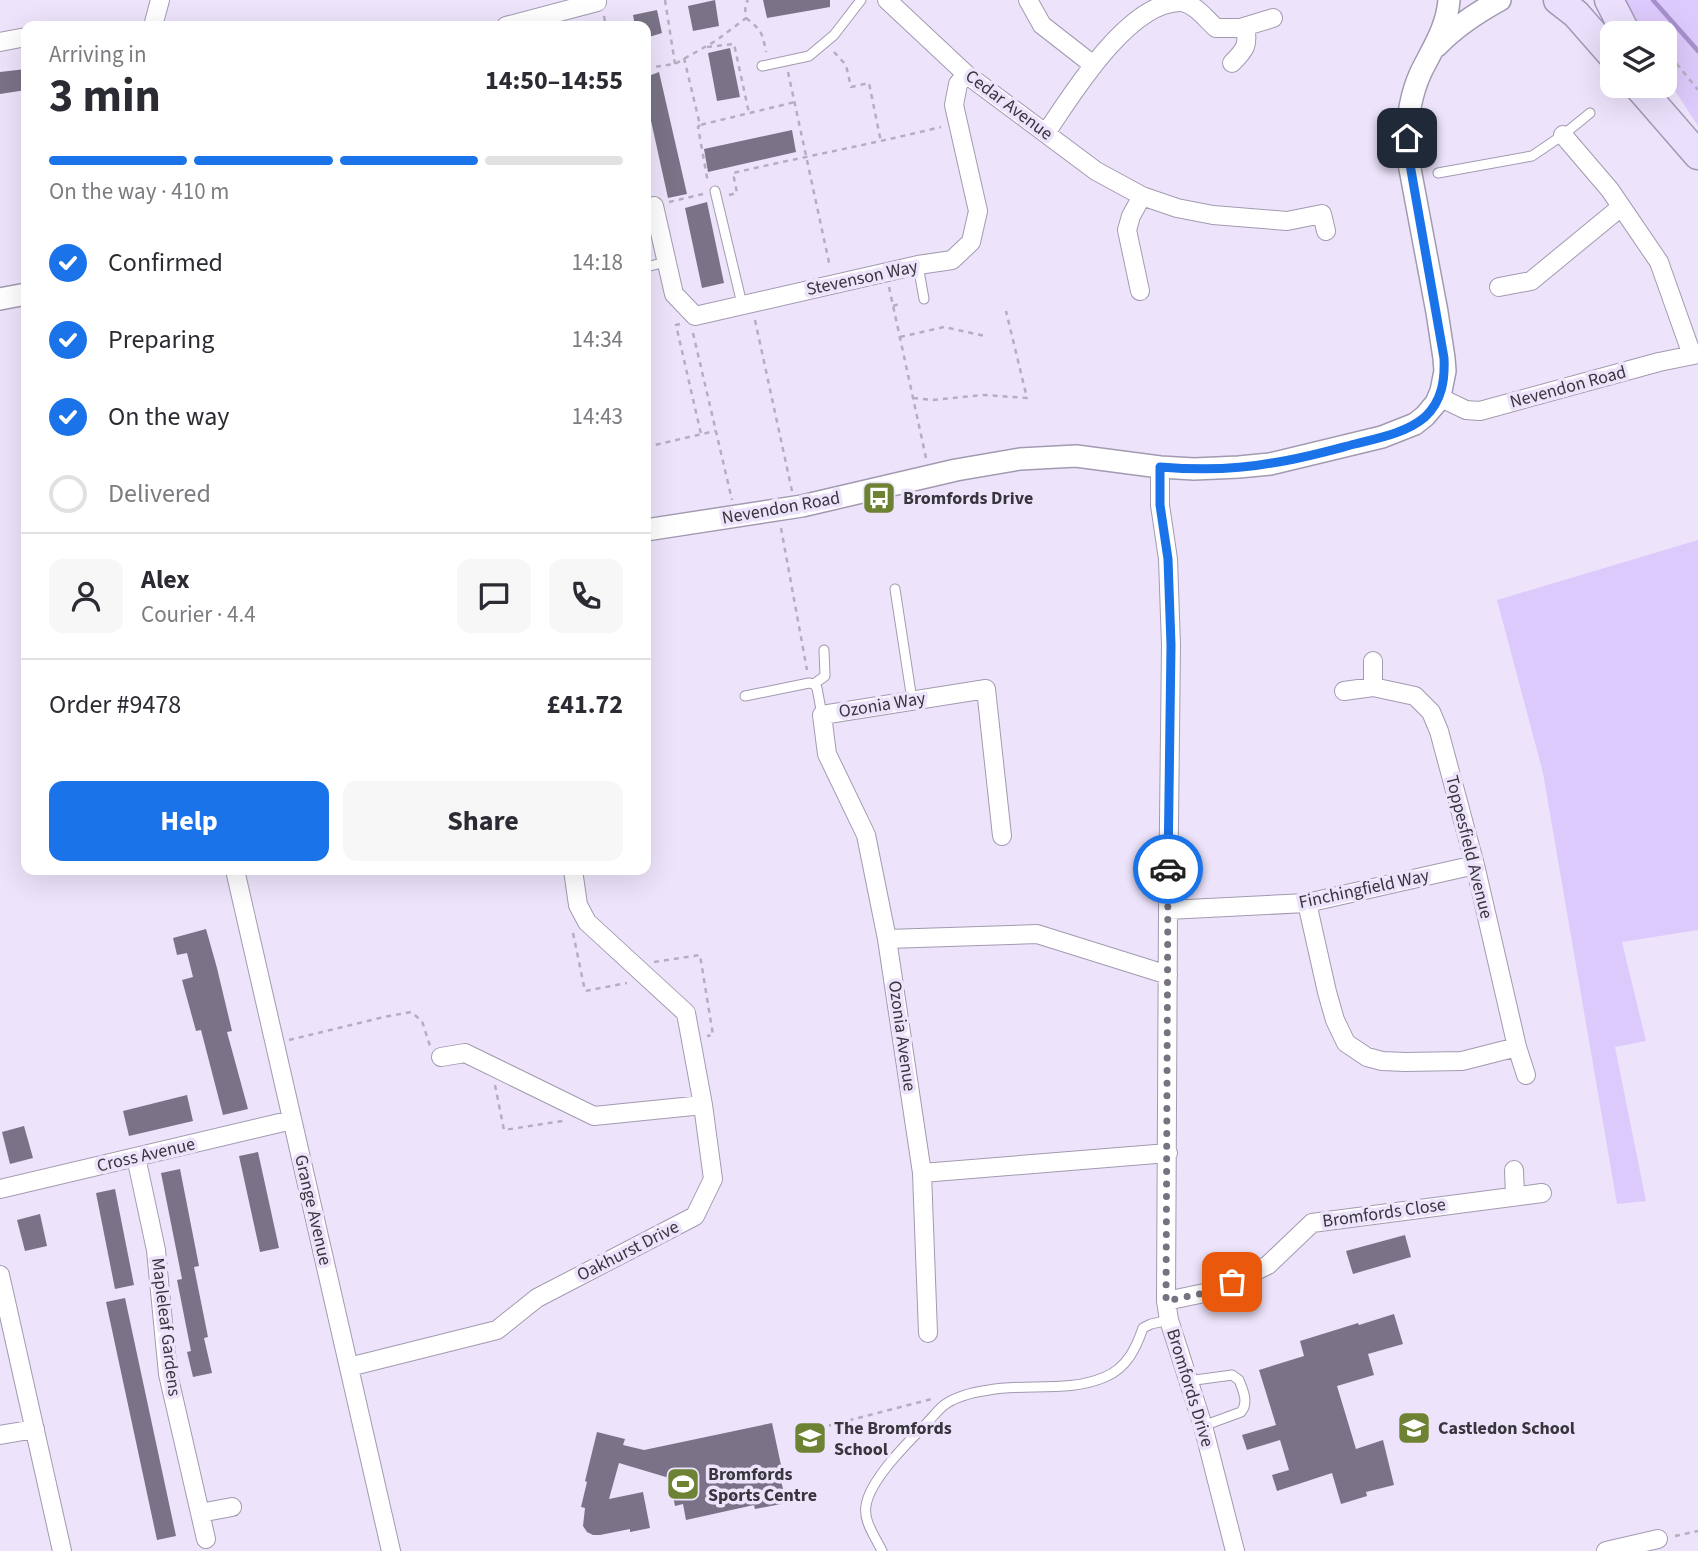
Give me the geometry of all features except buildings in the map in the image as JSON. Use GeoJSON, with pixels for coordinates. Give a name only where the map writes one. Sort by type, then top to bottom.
{"type":"FeatureCollection","features":[{"type":"Feature","properties":{"kind":"main road"},"geometry":{"type":"LineString","coordinates":[[1558,0],[1576,14],[1600,41]]}},
{"type":"Feature","properties":{"kind":"main road"},"geometry":{"type":"LineString","coordinates":[[1609,0],[1620,21]]}},
{"type":"Feature","properties":{"kind":"main road"},"geometry":{"type":"LineString","coordinates":[[1649,98],[1698,155]]}},
{"type":"Feature","properties":{"kind":"main road"},"geometry":{"type":"LineString","coordinates":[[1664,98],[1698,155]]}},
{"type":"Feature","properties":{"kind":"street"},"geometry":{"type":"LineString","coordinates":[[154,21],[160,0]]}},
{"type":"Feature","properties":{"kind":"street"},"geometry":{"type":"LineString","coordinates":[[525,21],[597,0]]}},
{"type":"Feature","properties":{"kind":"street","name":"Cedar Avenue"},"geometry":{"type":"LineString","coordinates":[[887,0],[966,74],[1096,171],[1142,195],[1177,208],[1213,215],[1287,221],[1322,215],[1326,231]]}},
{"type":"Feature","properties":{"kind":"street"},"geometry":{"type":"LineString","coordinates":[[1028,0],[1042,25],[1092,64]]}},
{"type":"Feature","properties":{"kind":"street"},"geometry":{"type":"LineString","coordinates":[[1439,397],[1444,382],[1444,358],[1407,138],[1411,99],[1446,20],[1449,0]]}},
{"type":"Feature","properties":{"kind":"street"},"geometry":{"type":"LineString","coordinates":[[1431,54],[1448,35],[1500,0]]}},
{"type":"Feature","properties":{"kind":"street"},"geometry":{"type":"LineString","coordinates":[[1046,133],[1092,64],[1121,28],[1145,8],[1160,1],[1182,2],[1196,9],[1216,28],[1245,27],[1273,19]]}},
{"type":"Feature","properties":{"kind":"street"},"geometry":{"type":"LineString","coordinates":[[1232,63],[1248,39],[1245,27]]}},
{"type":"Feature","properties":{"kind":"street"},"geometry":{"type":"LineString","coordinates":[[0,42],[21,38]]}},
{"type":"Feature","properties":{"kind":"street","name":"Stevenson Way"},"geometry":{"type":"LineString","coordinates":[[693,319],[833,284],[952,260],[971,242],[978,211],[954,105],[958,84],[966,74]]}},
{"type":"Feature","properties":{"kind":"street"},"geometry":{"type":"LineString","coordinates":[[1563,135],[1609,190],[1658,262],[1695,354]]}},
{"type":"Feature","properties":{"kind":"street"},"geometry":{"type":"LineString","coordinates":[[1140,291],[1127,230],[1142,195]]}},
{"type":"Feature","properties":{"kind":"street"},"geometry":{"type":"LineString","coordinates":[[654,206],[674,294],[693,319]]}},
{"type":"Feature","properties":{"kind":"street"},"geometry":{"type":"LineString","coordinates":[[1499,287],[1531,281],[1621,207]]}},
{"type":"Feature","properties":{"kind":"street"},"geometry":{"type":"LineString","coordinates":[[0,299],[21,295]]}},
{"type":"Feature","properties":{"kind":"street","name":"Nevendon Road"},"geometry":{"type":"LineString","coordinates":[[651,529],[786,509],[956,470],[1020,459],[1076,456],[1160,467],[1201,469],[1247,467],[1285,461],[1405,429],[1425,416],[1439,397],[1466,410],[1480,411],[1695,354]]}},
{"type":"Feature","properties":{"kind":"street","name":"Bromfords Drive"},"geometry":{"type":"LineString","coordinates":[[1160,467],[1160,505],[1168,559],[1171,645],[1166,1301],[1168,1320],[1203,1426],[1235,1551]]}},
{"type":"Feature","properties":{"kind":"street"},"geometry":{"type":"LineString","coordinates":[[1373,661],[1373,687]]}},
{"type":"Feature","properties":{"kind":"street","name":"Toppesfield Avenue"},"geometry":{"type":"LineString","coordinates":[[1344,691],[1373,687],[1415,696],[1431,712],[1439,731],[1475,865],[1517,1047],[1527,1075]]}},
{"type":"Feature","properties":{"kind":"street","name":"Ozonia Way"},"geometry":{"type":"LineString","coordinates":[[887,939],[866,835],[827,754],[822,715],[986,689],[1002,836]]}},
{"type":"Feature","properties":{"kind":"street","name":"Finchingfield Way"},"geometry":{"type":"LineString","coordinates":[[1168,910],[1307,903],[1475,865]]}},
{"type":"Feature","properties":{"kind":"street","name":"Grange Avenue"},"geometry":{"type":"LineString","coordinates":[[235,875],[391,1551]]}},
{"type":"Feature","properties":{"kind":"street","name":"Oakhurst Drive"},"geometry":{"type":"LineString","coordinates":[[349,1367],[497,1330],[537,1297],[695,1216],[713,1179],[686,1013],[587,922],[578,905],[574,875]]}},
{"type":"Feature","properties":{"kind":"street"},"geometry":{"type":"LineString","coordinates":[[1307,903],[1329,1001],[1346,1043],[1367,1057],[1393,1062],[1462,1061],[1517,1047]]}},
{"type":"Feature","properties":{"kind":"street"},"geometry":{"type":"LineString","coordinates":[[887,939],[1037,934],[1168,975]]}},
{"type":"Feature","properties":{"kind":"street","name":"Ozonia Avenue"},"geometry":{"type":"LineString","coordinates":[[887,939],[922,1173],[929,1333]]}},
{"type":"Feature","properties":{"kind":"street"},"geometry":{"type":"LineString","coordinates":[[440,1057],[465,1053],[594,1116],[703,1105]]}},
{"type":"Feature","properties":{"kind":"street","name":"Cross Avenue"},"geometry":{"type":"LineString","coordinates":[[0,1189],[292,1121]]}},
{"type":"Feature","properties":{"kind":"street"},"geometry":{"type":"LineString","coordinates":[[922,1173],[1168,1153]]}},
{"type":"Feature","properties":{"kind":"street","name":"Mapleleaf Gardens"},"geometry":{"type":"LineString","coordinates":[[136,1157],[156,1250],[168,1374],[206,1539]]}},
{"type":"Feature","properties":{"kind":"street"},"geometry":{"type":"LineString","coordinates":[[1514,1170],[1515,1196]]}},
{"type":"Feature","properties":{"kind":"street","name":"Bromfords Close"},"geometry":{"type":"LineString","coordinates":[[1166,1301],[1214,1291],[1268,1265],[1312,1223],[1542,1193]]}},
{"type":"Feature","properties":{"kind":"street"},"geometry":{"type":"LineString","coordinates":[[0,1275],[62,1551]]}},
{"type":"Feature","properties":{"kind":"street"},"geometry":{"type":"LineString","coordinates":[[0,1435],[35,1429]]}},
{"type":"Feature","properties":{"kind":"street"},"geometry":{"type":"LineString","coordinates":[[201,1513],[232,1507]]}},
{"type":"Feature","properties":{"kind":"street"},"geometry":{"type":"LineString","coordinates":[[1606,1551],[1658,1539]]}},
{"type":"Feature","properties":{"kind":"lane"},"geometry":{"type":"LineString","coordinates":[[765,65],[809,56],[834,35],[861,0]]}},
{"type":"Feature","properties":{"kind":"lane"},"geometry":{"type":"LineString","coordinates":[[1438,173],[1532,156],[1590,113]]}},
{"type":"Feature","properties":{"kind":"lane"},"geometry":{"type":"LineString","coordinates":[[716,194],[747,304]]}},
{"type":"Feature","properties":{"kind":"lane"},"geometry":{"type":"LineString","coordinates":[[651,266],[666,262]]}},
{"type":"Feature","properties":{"kind":"lane"},"geometry":{"type":"LineString","coordinates":[[918,265],[924,299]]}},
{"type":"Feature","properties":{"kind":"lane"},"geometry":{"type":"LineString","coordinates":[[895,589],[912,700]]}},
{"type":"Feature","properties":{"kind":"lane"},"geometry":{"type":"LineString","coordinates":[[745,696],[811,684],[825,676],[824,650]]}},
{"type":"Feature","properties":{"kind":"lane"},"geometry":{"type":"LineString","coordinates":[[811,684],[817,688],[822,715]]}},
{"type":"Feature","properties":{"kind":"lane"},"geometry":{"type":"LineString","coordinates":[[882,1551],[866,1517],[866,1502],[888,1466],[945,1404],[988,1390],[1078,1385],[1105,1377],[1129,1359],[1143,1328],[1168,1320]]}},
{"type":"Feature","properties":{"kind":"lane"},"geometry":{"type":"LineString","coordinates":[[1188,1381],[1232,1375],[1239,1380],[1245,1408],[1241,1412],[1203,1426]]}},
{"type":"Feature","properties":{"kind":"path"},"geometry":{"type":"LineString","coordinates":[[664,0],[675,64]]}},
{"type":"Feature","properties":{"kind":"path"},"geometry":{"type":"LineString","coordinates":[[748,0],[745,5],[746,18],[760,29],[765,65]]}},
{"type":"Feature","properties":{"kind":"path"},"geometry":{"type":"LineString","coordinates":[[651,67],[675,64],[717,40],[746,18]]}},
{"type":"Feature","properties":{"kind":"path"},"geometry":{"type":"LineString","coordinates":[[825,43],[846,65],[851,87],[869,83],[881,142]]}},
{"type":"Feature","properties":{"kind":"path"},"geometry":{"type":"LineString","coordinates":[[703,48],[734,44],[749,113]]}},
{"type":"Feature","properties":{"kind":"path"},"geometry":{"type":"LineString","coordinates":[[654,206],[710,192],[698,127],[700,125],[684,58]]}},
{"type":"Feature","properties":{"kind":"path"},"geometry":{"type":"LineString","coordinates":[[786,61],[833,284]]}},
{"type":"Feature","properties":{"kind":"path"},"geometry":{"type":"LineString","coordinates":[[1677,64],[1698,90]]}},
{"type":"Feature","properties":{"kind":"path"},"geometry":{"type":"LineString","coordinates":[[700,125],[795,102]]}},
{"type":"Feature","properties":{"kind":"path"},"geometry":{"type":"LineString","coordinates":[[716,194],[737,193],[733,173],[881,142],[958,122]]}},
{"type":"Feature","properties":{"kind":"path"},"geometry":{"type":"LineString","coordinates":[[894,271],[895,279],[889,287],[927,465]]}},
{"type":"Feature","properties":{"kind":"path"},"geometry":{"type":"LineString","coordinates":[[893,306],[902,303]]}},
{"type":"Feature","properties":{"kind":"path"},"geometry":{"type":"LineString","coordinates":[[747,304],[786,509],[811,684]]}},
{"type":"Feature","properties":{"kind":"path"},"geometry":{"type":"LineString","coordinates":[[913,398],[932,400],[984,395],[1027,398],[1006,311]]}},
{"type":"Feature","properties":{"kind":"path"},"geometry":{"type":"LineString","coordinates":[[701,434],[676,325],[693,319],[715,431],[736,517]]}},
{"type":"Feature","properties":{"kind":"path"},"geometry":{"type":"LineString","coordinates":[[900,337],[944,327],[985,336]]}},
{"type":"Feature","properties":{"kind":"path"},"geometry":{"type":"LineString","coordinates":[[651,446],[715,431]]}},
{"type":"Feature","properties":{"kind":"path"},"geometry":{"type":"LineString","coordinates":[[573,931],[585,991],[642,973],[645,964],[700,955],[713,1035],[690,1040]]}},
{"type":"Feature","properties":{"kind":"path"},"geometry":{"type":"LineString","coordinates":[[274,1044],[411,1012],[422,1021],[434,1059],[440,1057]]}},
{"type":"Feature","properties":{"kind":"path"},"geometry":{"type":"LineString","coordinates":[[492,1066],[504,1130],[594,1116]]}},
{"type":"Feature","properties":{"kind":"path"},"geometry":{"type":"LineString","coordinates":[[800,1433],[931,1399],[945,1404]]}},
{"type":"Feature","properties":{"kind":"path"},"geometry":{"type":"LineString","coordinates":[[1658,1539],[1698,1531]]}},
{"type":"Feature","properties":{"kind":"shaded area"},"geometry":{"type":"Polygon","coordinates":[[[1621,0],[1698,0],[1698,126],[1677,94],[1677,21],[1632,21],[1621,0]]]}},
{"type":"Feature","properties":{"kind":"shaded area"},"geometry":{"type":"Polygon","coordinates":[[[1698,540],[1698,930],[1622,942],[1646,1041],[1615,1047],[1646,1201],[1617,1204],[1543,773],[1497,600],[1698,540]]]}},
{"type":"Feature","properties":{"kind":"waterway"},"geometry":{"type":"LineString","coordinates":[[1653,0],[1698,51]]}},
{"type":"Feature","properties":{"kind":"way so far"},"geometry":{"type":"LineString","coordinates":[[1168,869],[1166,1301],[1214,1291],[1232,1282]]}},
{"type":"Feature","properties":{"kind":"place","name":"Bromfords Drive"},"geometry":{"type":"Point","coordinates":[879,498]}},
{"type":"Feature","properties":{"kind":"place","name":"Castledon School"},"geometry":{"type":"Point","coordinates":[1414,1428]}},
{"type":"Feature","properties":{"kind":"place","name":"The Bromfords School"},"geometry":{"type":"Point","coordinates":[810,1438]}},
{"type":"Feature","properties":{"kind":"place","name":"Bromfords Sports Centre"},"geometry":{"type":"Point","coordinates":[683,1484]}},
{"type":"Feature","properties":{"kind":"route"},"geometry":{"type":"LineString","coordinates":[[1168,869],[1171,645],[1168,559],[1160,505],[1160,467],[1239,467],[1285,461],[1395,433],[1415,424],[1431,410],[1444,382],[1444,358],[1407,138]]}}]}
